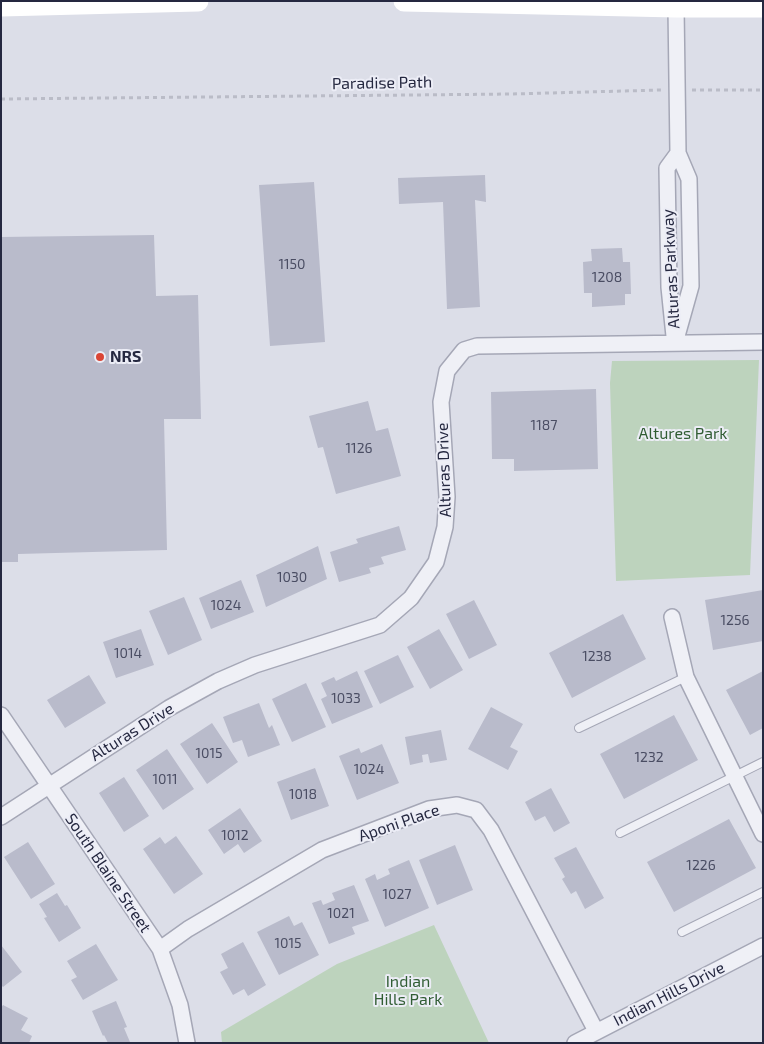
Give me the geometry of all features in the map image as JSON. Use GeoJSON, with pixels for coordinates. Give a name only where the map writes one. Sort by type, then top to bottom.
{"type":"FeatureCollection","features":[{"type":"Feature","properties":{"kind":"main road"},"geometry":{"type":"LineString","coordinates":[[5,4],[198,1]]}},
{"type":"Feature","properties":{"kind":"main road"},"geometry":{"type":"LineString","coordinates":[[404,1],[763,6]]}},
{"type":"Feature","properties":{"kind":"street","name":"Alturas Parkway"},"geometry":{"type":"LineString","coordinates":[[662,5],[677,90],[678,153],[689,179],[691,286],[674,343]]}},
{"type":"Feature","properties":{"kind":"street","name":"Alturas Parkway"},"geometry":{"type":"LineString","coordinates":[[674,343],[669,287],[667,168],[678,153]]}},
{"type":"Feature","properties":{"kind":"street","name":"Alturas Drive"},"geometry":{"type":"LineString","coordinates":[[1,817],[169,708],[218,681],[256,665],[380,625],[411,598],[436,562],[445,527],[446,497],[441,402],[447,371],[464,350],[477,346],[763,342]]}},
{"type":"Feature","properties":{"kind":"street"},"geometry":{"type":"LineString","coordinates":[[672,617],[686,677],[763,834]]}},
{"type":"Feature","properties":{"kind":"street","name":"South Blaine Street"},"geometry":{"type":"LineString","coordinates":[[1,715],[160,949],[180,1005],[187,1043]]}},
{"type":"Feature","properties":{"kind":"street","name":"Aponi Place"},"geometry":{"type":"LineString","coordinates":[[160,949],[188,929],[322,850],[429,810],[457,805],[476,810],[491,830],[596,1031]]}},
{"type":"Feature","properties":{"kind":"street","name":"Indian Hills Drive"},"geometry":{"type":"LineString","coordinates":[[575,1043],[763,946]]}},
{"type":"Feature","properties":{"kind":"lane"},"geometry":{"type":"LineString","coordinates":[[579,728],[686,677]]}},
{"type":"Feature","properties":{"kind":"lane"},"geometry":{"type":"LineString","coordinates":[[620,834],[763,762]]}},
{"type":"Feature","properties":{"kind":"lane"},"geometry":{"type":"LineString","coordinates":[[682,932],[763,892]]}},
{"type":"Feature","properties":{"kind":"path","name":"Paradise Path"},"geometry":{"type":"LineString","coordinates":[[1,100],[763,90]]}},
{"type":"Feature","properties":{"kind":"green space","name":"Altures Park"},"geometry":{"type":"Polygon","coordinates":[[[759,360],[750,575],[616,581],[610,383],[612,361],[759,360]]]}},
{"type":"Feature","properties":{"kind":"green space","name":"Indian Hills Park"},"geometry":{"type":"Polygon","coordinates":[[[434,925],[489,1043],[222,1043],[221,1032],[337,964],[434,925]]]}},
{"type":"Feature","properties":{"kind":"building"},"geometry":{"type":"Polygon","coordinates":[[[485,175],[486,202],[475,200],[480,307],[447,309],[443,202],[399,204],[398,178],[485,175]]]}},
{"type":"Feature","properties":{"kind":"building"},"geometry":{"type":"Polygon","coordinates":[[[314,182],[325,342],[270,346],[259,185],[314,182]]]}},
{"type":"Feature","properties":{"kind":"building","name":"NRS"},"geometry":{"type":"Polygon","coordinates":[[[154,235],[156,296],[198,295],[201,419],[164,419],[167,550],[18,554],[18,562],[1,562],[1,237],[154,235]]]}},
{"type":"Feature","properties":{"kind":"building"},"geometry":{"type":"Polygon","coordinates":[[[622,248],[623,262],[630,262],[631,294],[625,294],[625,305],[592,307],[592,293],[584,293],[583,262],[592,261],[591,249],[622,248]]]}},
{"type":"Feature","properties":{"kind":"building"},"geometry":{"type":"Polygon","coordinates":[[[596,389],[598,469],[514,471],[514,459],[492,459],[491,392],[596,389]]]}},
{"type":"Feature","properties":{"kind":"building"},"geometry":{"type":"Polygon","coordinates":[[[368,401],[376,431],[388,428],[401,476],[336,494],[323,447],[318,448],[309,416],[368,401]]]}},
{"type":"Feature","properties":{"kind":"building"},"geometry":{"type":"Polygon","coordinates":[[[399,526],[406,550],[381,557],[384,564],[369,568],[371,573],[339,582],[330,552],[358,543],[356,539],[399,526]]]}},
{"type":"Feature","properties":{"kind":"building"},"geometry":{"type":"Polygon","coordinates":[[[318,546],[327,579],[266,607],[256,575],[318,546]]]}},
{"type":"Feature","properties":{"kind":"building"},"geometry":{"type":"Polygon","coordinates":[[[241,580],[254,612],[211,629],[199,598],[241,580]]]}},
{"type":"Feature","properties":{"kind":"building"},"geometry":{"type":"Polygon","coordinates":[[[763,590],[763,641],[713,650],[705,600],[763,590]]]}},
{"type":"Feature","properties":{"kind":"building"},"geometry":{"type":"Polygon","coordinates":[[[184,597],[202,640],[168,655],[149,611],[184,597]]]}},
{"type":"Feature","properties":{"kind":"building"},"geometry":{"type":"Polygon","coordinates":[[[474,600],[497,645],[469,659],[446,614],[474,600]]]}},
{"type":"Feature","properties":{"kind":"building"},"geometry":{"type":"Polygon","coordinates":[[[623,614],[646,659],[572,698],[549,653],[623,614]]]}},
{"type":"Feature","properties":{"kind":"building"},"geometry":{"type":"Polygon","coordinates":[[[141,629],[154,665],[116,678],[103,642],[141,629]]]}},
{"type":"Feature","properties":{"kind":"building"},"geometry":{"type":"Polygon","coordinates":[[[439,629],[463,670],[430,689],[407,647],[439,629]]]}},
{"type":"Feature","properties":{"kind":"building"},"geometry":{"type":"Polygon","coordinates":[[[398,655],[414,687],[380,704],[364,671],[398,655]]]}},
{"type":"Feature","properties":{"kind":"building"},"geometry":{"type":"Polygon","coordinates":[[[357,671],[373,707],[332,724],[321,699],[327,696],[321,683],[334,677],[336,681],[357,671]]]}},
{"type":"Feature","properties":{"kind":"building"},"geometry":{"type":"Polygon","coordinates":[[[763,671],[763,728],[750,735],[726,690],[763,671]]]}},
{"type":"Feature","properties":{"kind":"building"},"geometry":{"type":"Polygon","coordinates":[[[89,675],[106,703],[65,728],[47,700],[89,675]]]}},
{"type":"Feature","properties":{"kind":"building"},"geometry":{"type":"Polygon","coordinates":[[[306,683],[326,727],[292,742],[272,699],[306,683]]]}},
{"type":"Feature","properties":{"kind":"building"},"geometry":{"type":"Polygon","coordinates":[[[259,703],[269,728],[272,725],[280,745],[248,757],[242,740],[233,743],[223,717],[259,703]]]}},
{"type":"Feature","properties":{"kind":"building"},"geometry":{"type":"Polygon","coordinates":[[[491,707],[523,724],[510,747],[518,751],[508,770],[468,749],[491,707]]]}},
{"type":"Feature","properties":{"kind":"building"},"geometry":{"type":"Polygon","coordinates":[[[674,715],[698,760],[624,799],[600,754],[674,715]]]}},
{"type":"Feature","properties":{"kind":"building"},"geometry":{"type":"Polygon","coordinates":[[[212,723],[238,762],[207,784],[180,744],[212,723]]]}},
{"type":"Feature","properties":{"kind":"building"},"geometry":{"type":"Polygon","coordinates":[[[441,730],[447,760],[430,763],[428,754],[422,755],[423,762],[410,765],[405,737],[441,730]]]}},
{"type":"Feature","properties":{"kind":"building"},"geometry":{"type":"Polygon","coordinates":[[[382,744],[399,783],[357,800],[339,756],[359,748],[361,753],[382,744]]]}},
{"type":"Feature","properties":{"kind":"building"},"geometry":{"type":"Polygon","coordinates":[[[167,749],[194,789],[163,810],[136,770],[167,749]]]}},
{"type":"Feature","properties":{"kind":"building"},"geometry":{"type":"Polygon","coordinates":[[[315,768],[329,806],[291,820],[277,782],[315,768]]]}},
{"type":"Feature","properties":{"kind":"building"},"geometry":{"type":"Polygon","coordinates":[[[124,777],[149,816],[124,832],[99,793],[124,777]]]}},
{"type":"Feature","properties":{"kind":"building"},"geometry":{"type":"Polygon","coordinates":[[[551,788],[570,823],[554,832],[545,816],[535,821],[525,802],[551,788]]]}},
{"type":"Feature","properties":{"kind":"building"},"geometry":{"type":"Polygon","coordinates":[[[240,808],[262,841],[244,853],[238,844],[224,854],[208,830],[240,808]]]}},
{"type":"Feature","properties":{"kind":"building"},"geometry":{"type":"Polygon","coordinates":[[[729,819],[756,868],[674,912],[647,862],[729,819]]]}},
{"type":"Feature","properties":{"kind":"building"},"geometry":{"type":"Polygon","coordinates":[[[176,836],[203,874],[174,894],[143,849],[160,837],[165,844],[176,836]]]}},
{"type":"Feature","properties":{"kind":"building"},"geometry":{"type":"Polygon","coordinates":[[[28,842],[55,884],[31,899],[4,857],[28,842]]]}},
{"type":"Feature","properties":{"kind":"building"},"geometry":{"type":"Polygon","coordinates":[[[455,845],[473,890],[437,905],[419,860],[455,845]]]}},
{"type":"Feature","properties":{"kind":"building"},"geometry":{"type":"Polygon","coordinates":[[[576,847],[604,898],[585,909],[576,891],[571,894],[562,879],[565,877],[554,858],[576,847]]]}},
{"type":"Feature","properties":{"kind":"building"},"geometry":{"type":"Polygon","coordinates":[[[409,860],[429,908],[385,927],[365,879],[375,874],[377,880],[390,874],[388,869],[409,860]]]}},
{"type":"Feature","properties":{"kind":"building"},"geometry":{"type":"Polygon","coordinates":[[[354,885],[369,921],[352,927],[355,934],[329,944],[312,903],[321,900],[323,905],[335,900],[332,893],[354,885]]]}},
{"type":"Feature","properties":{"kind":"building"},"geometry":{"type":"Polygon","coordinates":[[[57,893],[81,928],[59,942],[44,918],[47,917],[39,904],[57,893]]]}},
{"type":"Feature","properties":{"kind":"building"},"geometry":{"type":"Polygon","coordinates":[[[289,916],[294,926],[302,922],[319,955],[279,975],[257,932],[289,916]]]}},
{"type":"Feature","properties":{"kind":"building"},"geometry":{"type":"Polygon","coordinates":[[[243,942],[266,985],[248,996],[244,989],[233,995],[220,972],[228,968],[221,954],[243,942]]]}},
{"type":"Feature","properties":{"kind":"building"},"geometry":{"type":"Polygon","coordinates":[[[96,944],[118,980],[83,1000],[71,980],[77,977],[67,961],[96,944]]]}},
{"type":"Feature","properties":{"kind":"building"},"geometry":{"type":"Polygon","coordinates":[[[1,945],[22,972],[3,987],[1,985],[1,945]]]}},
{"type":"Feature","properties":{"kind":"building"},"geometry":{"type":"Polygon","coordinates":[[[116,1001],[127,1027],[124,1028],[129,1043],[108,1043],[92,1011],[116,1001]]]}},
{"type":"Feature","properties":{"kind":"building"},"geometry":{"type":"Polygon","coordinates":[[[3,1005],[28,1018],[21,1030],[32,1036],[29,1043],[1,1042],[1,1008],[3,1005]]]}},
{"type":"Feature","properties":{"kind":"place","name":"NRS"},"geometry":{"type":"Point","coordinates":[100,357]}}]}
